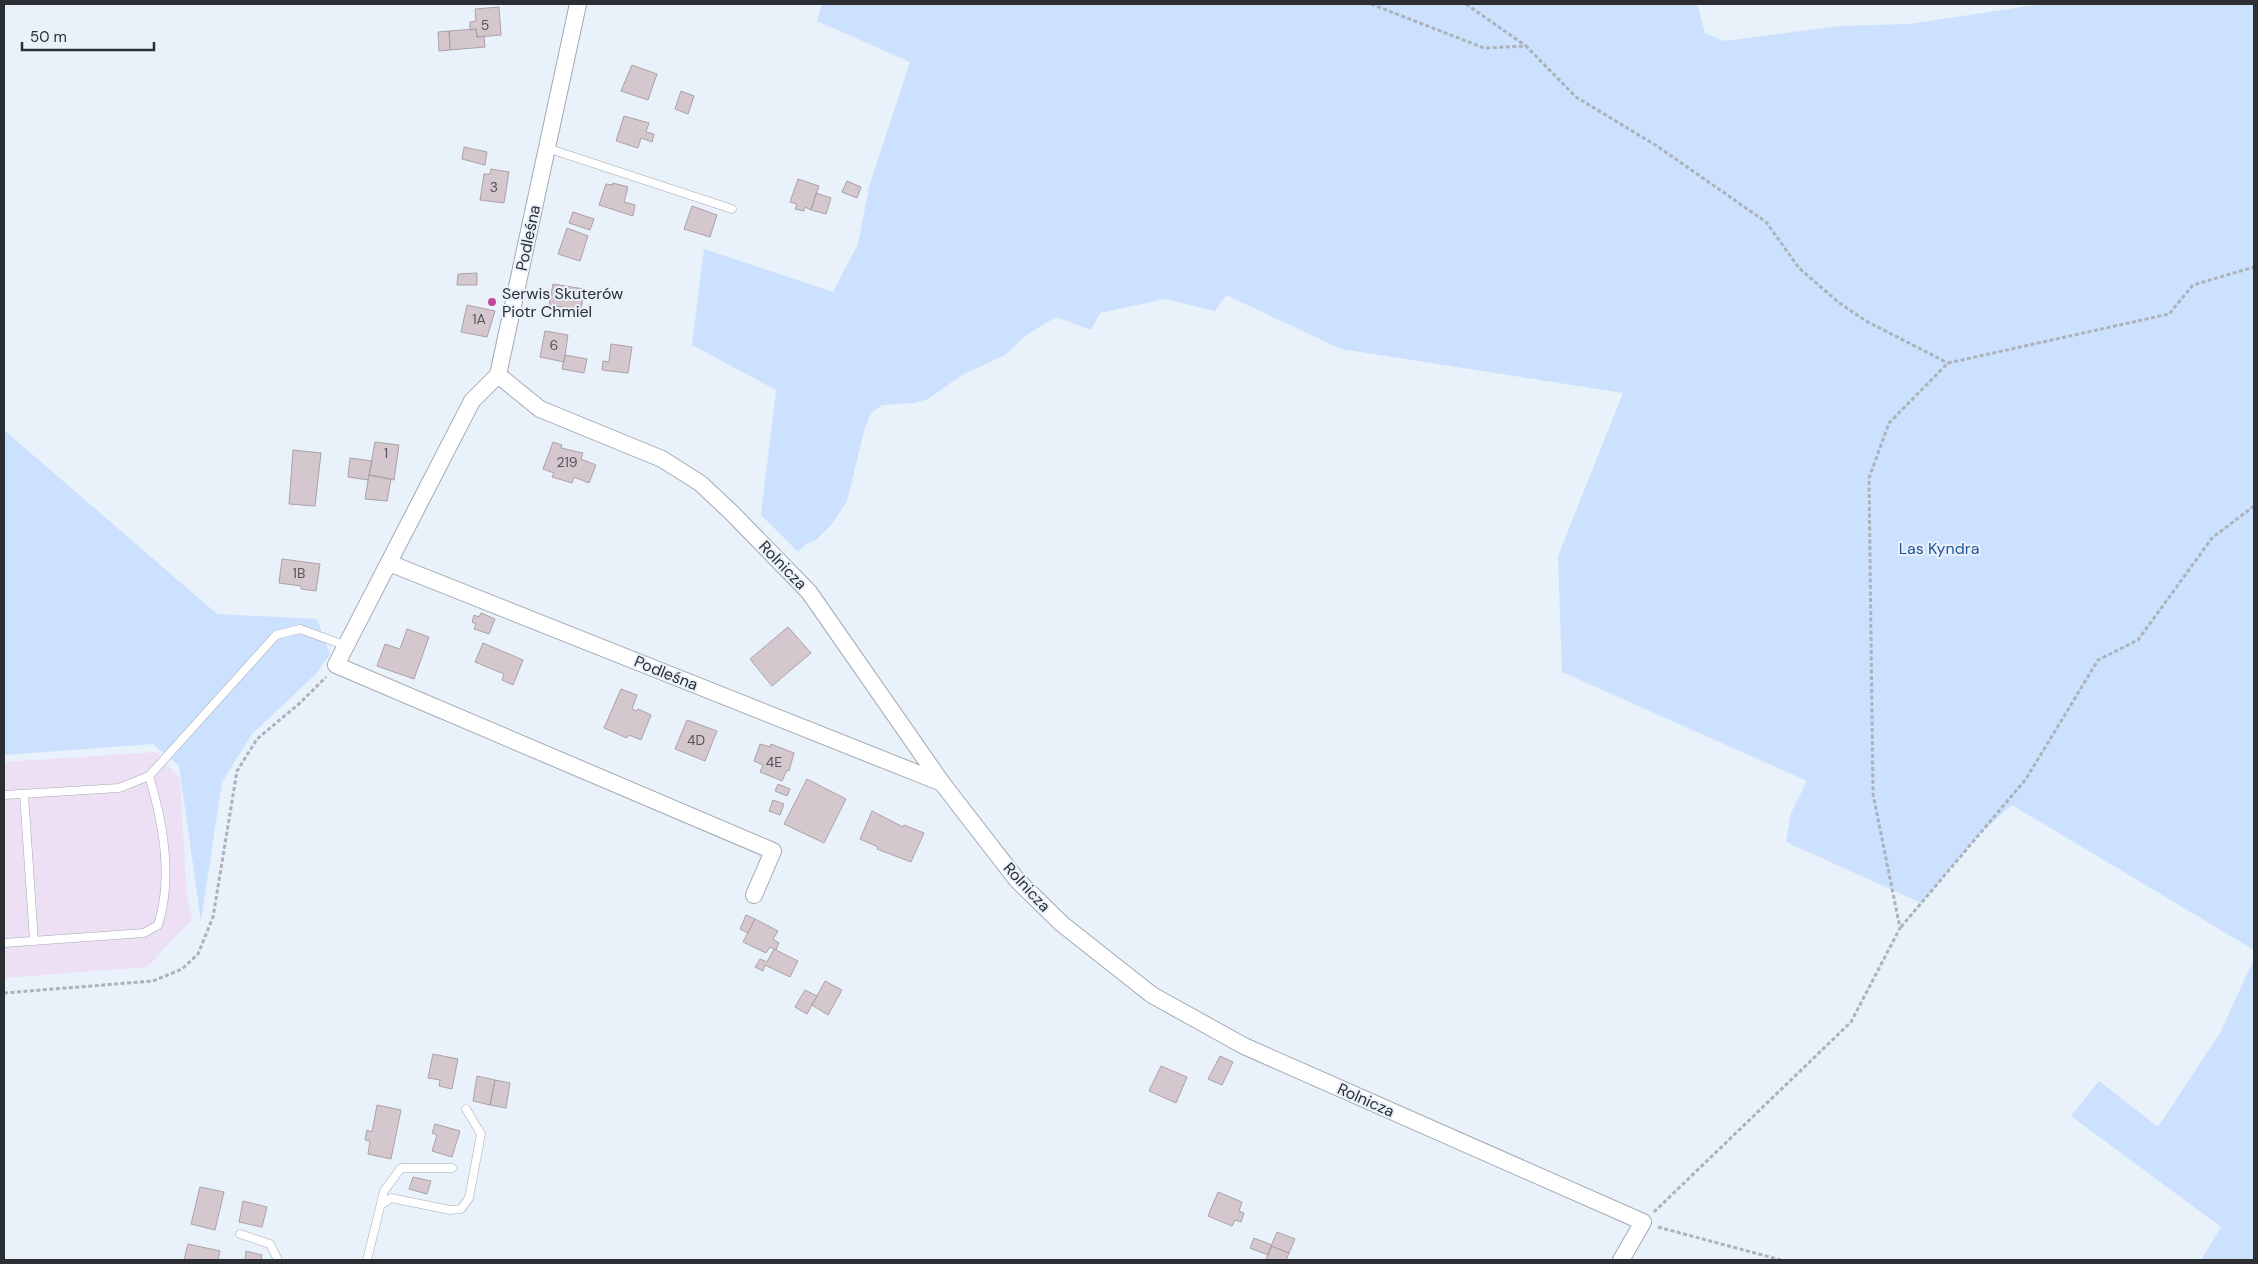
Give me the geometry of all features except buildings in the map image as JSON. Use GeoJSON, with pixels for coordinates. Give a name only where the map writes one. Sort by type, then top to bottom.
{"type":"FeatureCollection","features":[{"type":"Feature","properties":{"kind":"street","name":"Podleśna"},"geometry":{"type":"LineString","coordinates":[[498,375],[578,4]]}},
{"type":"Feature","properties":{"kind":"street"},"geometry":{"type":"LineString","coordinates":[[498,375],[472,401],[336,666],[773,851],[754,894]]}},
{"type":"Feature","properties":{"kind":"street","name":"Rolnicza"},"geometry":{"type":"LineString","coordinates":[[498,375],[540,409],[662,459],[700,483],[809,592],[942,783],[1017,880],[1062,924],[1152,996],[1244,1046],[1643,1222]]}},
{"type":"Feature","properties":{"kind":"street","name":"Podleśna"},"geometry":{"type":"LineString","coordinates":[[390,563],[942,783]]}},
{"type":"Feature","properties":{"kind":"street"},"geometry":{"type":"LineString","coordinates":[[1621,1260],[1643,1222]]}},
{"type":"Feature","properties":{"kind":"lane"},"geometry":{"type":"LineString","coordinates":[[547,148],[732,209]]}},
{"type":"Feature","properties":{"kind":"lane"},"geometry":{"type":"LineString","coordinates":[[4,795],[119,788],[149,776],[276,635],[300,629],[347,646]]}},
{"type":"Feature","properties":{"kind":"lane"},"geometry":{"type":"LineString","coordinates":[[4,943],[144,933],[158,925],[164,906],[165,863],[158,806],[149,776]]}},
{"type":"Feature","properties":{"kind":"lane"},"geometry":{"type":"LineString","coordinates":[[24,794],[34,941]]}},
{"type":"Feature","properties":{"kind":"lane"},"geometry":{"type":"LineString","coordinates":[[381,1205],[391,1198],[450,1210],[461,1209],[469,1198],[482,1134],[466,1109]]}},
{"type":"Feature","properties":{"kind":"lane"},"geometry":{"type":"LineString","coordinates":[[367,1260],[384,1191],[401,1168],[452,1168]]}},
{"type":"Feature","properties":{"kind":"lane"},"geometry":{"type":"LineString","coordinates":[[240,1234],[270,1244],[278,1260]]}},
{"type":"Feature","properties":{"kind":"path"},"geometry":{"type":"LineString","coordinates":[[1371,4],[1484,48],[1526,46]]}},
{"type":"Feature","properties":{"kind":"path"},"geometry":{"type":"LineString","coordinates":[[1466,4],[1526,46],[1576,97],[1657,146],[1766,222],[1799,268],[1838,302],[1866,322],[1948,363]]}},
{"type":"Feature","properties":{"kind":"path"},"geometry":{"type":"LineString","coordinates":[[1900,928],[1873,794],[1869,478],[1889,423],[1948,363],[2169,314],[2193,285],[2254,267]]}},
{"type":"Feature","properties":{"kind":"path"},"geometry":{"type":"LineString","coordinates":[[1643,1222],[1851,1022],[1900,928],[2026,779],[2098,660],[2138,640],[2212,538],[2254,506]]}},
{"type":"Feature","properties":{"kind":"path"},"geometry":{"type":"LineString","coordinates":[[4,993],[153,981],[182,969],[198,954],[213,917],[237,771],[257,739],[300,703],[336,666]]}},
{"type":"Feature","properties":{"kind":"path"},"geometry":{"type":"LineString","coordinates":[[1643,1222],[1781,1260]]}},
{"type":"Feature","properties":{"kind":"shaded area"},"geometry":{"type":"Polygon","coordinates":[[[156,752],[180,779],[187,898],[192,919],[147,967],[4,978],[4,762],[156,752]]]}},
{"type":"Feature","properties":{"kind":"green space","name":"Las Kyndra"},"geometry":{"type":"Polygon","coordinates":[[[822,4],[1697,4],[1705,33],[1724,41],[1839,26],[1909,24],[2042,4],[2254,4],[2254,950],[2012,805],[1980,833],[1921,903],[1786,842],[1791,813],[1807,781],[1562,672],[1558,556],[1623,393],[1341,349],[1226,295],[1215,311],[1165,299],[1100,313],[1091,330],[1056,317],[1025,336],[1005,355],[962,375],[928,399],[914,403],[882,405],[871,413],[865,427],[847,501],[832,524],[816,540],[806,544],[798,552],[761,515],[776,390],[692,345],[704,249],[833,292],[858,244],[869,187],[910,62],[817,21],[822,4]]]}},
{"type":"Feature","properties":{"kind":"green space"},"geometry":{"type":"Polygon","coordinates":[[[4,430],[217,614],[317,619],[330,654],[316,674],[252,734],[222,782],[201,921],[179,766],[153,744],[4,755],[4,430]]]}},
{"type":"Feature","properties":{"kind":"green space"},"geometry":{"type":"Polygon","coordinates":[[[2254,959],[2254,1260],[2201,1260],[2221,1227],[2071,1116],[2099,1081],[2158,1127],[2220,1033],[2254,959]]]}},
{"type":"Feature","properties":{"kind":"place","name":"Serwis Skuterów Piotr Chmiel"},"geometry":{"type":"Point","coordinates":[492,302]}}]}
